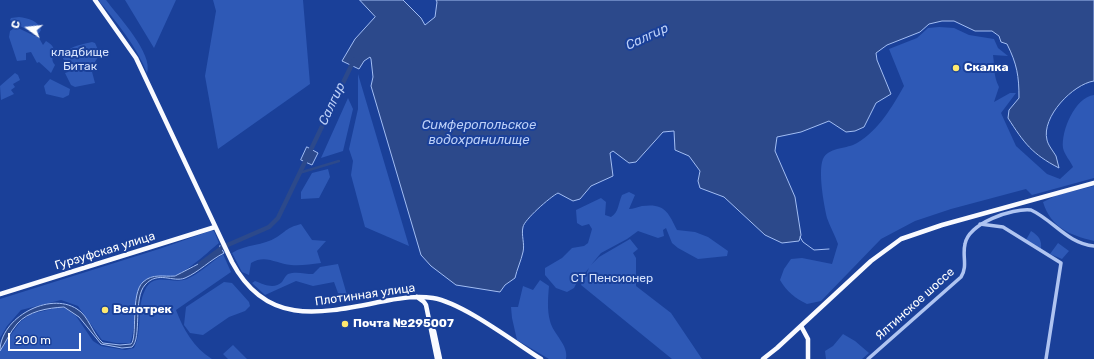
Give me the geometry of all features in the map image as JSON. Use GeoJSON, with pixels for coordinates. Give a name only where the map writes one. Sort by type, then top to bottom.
{"type":"FeatureCollection","features":[{"type":"Feature","properties":{"kind":"main road","name":"Плотинная улица"},"geometry":{"type":"LineString","coordinates":[[95,0],[136,58],[236,270],[248,286],[260,297],[283,308],[305,313],[323,312],[416,296],[427,297]]}},
{"type":"Feature","properties":{"kind":"main road"},"geometry":{"type":"LineString","coordinates":[[763,359],[871,261],[901,240],[942,225],[1094,183]]}},
{"type":"Feature","properties":{"kind":"main road","name":"Гурзуфская улица"},"geometry":{"type":"LineString","coordinates":[[0,294],[215,227]]}},
{"type":"Feature","properties":{"kind":"main road"},"geometry":{"type":"LineString","coordinates":[[416,296],[426,305],[437,359]]}},
{"type":"Feature","properties":{"kind":"main road"},"geometry":{"type":"LineString","coordinates":[[427,297],[440,359]]}},
{"type":"Feature","properties":{"kind":"main road"},"geometry":{"type":"LineString","coordinates":[[427,297],[463,312],[537,359]]}},
{"type":"Feature","properties":{"kind":"main road"},"geometry":{"type":"LineString","coordinates":[[427,297],[443,300],[456,306],[542,359]]}},
{"type":"Feature","properties":{"kind":"main road"},"geometry":{"type":"LineString","coordinates":[[801,326],[808,339],[808,359]]}},
{"type":"Feature","properties":{"kind":"street","name":"Ялтинское шоссе"},"geometry":{"type":"LineString","coordinates":[[868,359],[961,277],[966,267],[965,244],[970,233],[980,224],[1008,213],[1031,210],[1081,243],[1094,246]]}},
{"type":"Feature","properties":{"kind":"street"},"geometry":{"type":"LineString","coordinates":[[980,224],[1003,227],[1061,263],[1058,292],[1046,359]]}},
{"type":"Feature","properties":{"kind":"green space"},"geometry":{"type":"Polygon","coordinates":[[[98,0],[106,0],[133,35],[145,56],[148,65],[147,73],[143,63],[126,35],[98,0]]]}},
{"type":"Feature","properties":{"kind":"green space"},"geometry":{"type":"Polygon","coordinates":[[[125,0],[176,0],[154,48],[125,0]]]}},
{"type":"Feature","properties":{"kind":"green space"},"geometry":{"type":"Polygon","coordinates":[[[213,0],[303,0],[310,84],[218,149],[205,76],[216,11],[213,0]]]}},
{"type":"Feature","properties":{"kind":"green space"},"geometry":{"type":"Polygon","coordinates":[[[19,17],[36,22],[41,30],[38,35],[10,20],[11,18],[19,17]]]}},
{"type":"Feature","properties":{"kind":"green space"},"geometry":{"type":"Polygon","coordinates":[[[16,27],[39,38],[43,45],[46,41],[51,44],[54,50],[52,59],[55,65],[51,73],[39,62],[37,63],[31,52],[26,53],[26,60],[17,61],[9,37],[10,31],[16,27]]]}},
{"type":"Feature","properties":{"kind":"green space"},"geometry":{"type":"Polygon","coordinates":[[[928,28],[954,28],[969,35],[994,39],[998,48],[1008,56],[993,55],[995,75],[999,87],[994,102],[1010,93],[1016,93],[1001,113],[1016,146],[1047,174],[1060,179],[1073,167],[1063,148],[1064,133],[1075,108],[1087,97],[1094,95],[1094,178],[1032,195],[1026,189],[951,209],[915,221],[881,239],[821,301],[807,304],[785,288],[780,280],[784,269],[791,259],[802,258],[832,264],[838,244],[827,218],[823,196],[821,169],[824,157],[831,151],[853,145],[865,138],[884,118],[895,102],[904,86],[889,49],[917,38],[928,28]]]}},
{"type":"Feature","properties":{"kind":"green space","name":"кладбище Битак"},"geometry":{"type":"Polygon","coordinates":[[[92,42],[95,43],[100,54],[91,68],[95,83],[75,87],[71,85],[65,73],[68,72],[67,62],[63,59],[64,55],[67,51],[74,47],[92,42]]]}},
{"type":"Feature","properties":{"kind":"green space"},"geometry":{"type":"Polygon","coordinates":[[[15,73],[18,75],[20,80],[13,84],[15,87],[11,90],[14,94],[1,100],[0,86],[15,73]]]}},
{"type":"Feature","properties":{"kind":"green space"},"geometry":{"type":"Polygon","coordinates":[[[358,74],[409,246],[365,227],[351,175],[353,161],[349,149],[358,109],[358,74]]]}},
{"type":"Feature","properties":{"kind":"green space"},"geometry":{"type":"Polygon","coordinates":[[[50,79],[70,89],[69,95],[63,98],[46,94],[44,86],[50,79]]]}},
{"type":"Feature","properties":{"kind":"green space"},"geometry":{"type":"Polygon","coordinates":[[[348,98],[353,109],[343,151],[321,158],[348,98]]]}},
{"type":"Feature","properties":{"kind":"green space"},"geometry":{"type":"Polygon","coordinates":[[[328,169],[330,177],[319,198],[301,199],[301,192],[312,173],[328,169]]]}},
{"type":"Feature","properties":{"kind":"green space"},"geometry":{"type":"Polygon","coordinates":[[[1094,186],[1094,241],[1069,233],[1062,229],[1051,218],[1043,202],[1057,195],[1094,186]]]}},
{"type":"Feature","properties":{"kind":"green space","name":"СТ Пенсионер"},"geometry":{"type":"Polygon","coordinates":[[[629,192],[635,195],[629,209],[650,205],[661,208],[665,210],[671,218],[677,230],[695,232],[708,237],[728,251],[727,256],[698,259],[672,243],[666,228],[663,230],[664,236],[658,238],[638,231],[627,239],[601,253],[591,265],[599,257],[630,239],[638,249],[633,253],[636,258],[636,286],[671,313],[702,359],[672,359],[581,285],[589,268],[574,288],[567,292],[556,288],[545,275],[545,268],[562,258],[572,248],[584,246],[588,243],[592,229],[589,224],[582,226],[577,223],[576,210],[601,198],[606,202],[605,215],[611,217],[617,210],[622,195],[629,192]]]}},
{"type":"Feature","properties":{"kind":"green space"},"geometry":{"type":"Polygon","coordinates":[[[301,224],[312,240],[326,241],[317,251],[321,263],[295,265],[261,259],[251,263],[249,275],[242,272],[232,253],[243,248],[272,240],[290,228],[301,224]]]}},
{"type":"Feature","properties":{"kind":"green space"},"geometry":{"type":"Polygon","coordinates":[[[210,231],[214,231],[219,243],[192,265],[176,275],[156,276],[147,279],[142,283],[130,343],[116,343],[102,340],[78,306],[61,300],[21,310],[7,326],[0,338],[0,299],[162,248],[210,231]]]}},
{"type":"Feature","properties":{"kind":"green space"},"geometry":{"type":"Polygon","coordinates":[[[1031,231],[1039,238],[1041,249],[1026,240],[1031,231]]]}},
{"type":"Feature","properties":{"kind":"green space"},"geometry":{"type":"Polygon","coordinates":[[[1058,243],[1069,251],[1062,259],[1050,254],[1058,243]]]}},
{"type":"Feature","properties":{"kind":"green space"},"geometry":{"type":"Polygon","coordinates":[[[223,254],[231,272],[176,310],[190,338],[206,355],[212,359],[0,359],[0,350],[20,322],[31,314],[56,308],[65,308],[76,316],[93,341],[101,346],[125,350],[134,348],[137,341],[142,297],[149,284],[158,280],[175,281],[187,279],[223,254]]]}},
{"type":"Feature","properties":{"kind":"green space"},"geometry":{"type":"Polygon","coordinates":[[[338,264],[347,295],[338,293],[334,282],[313,286],[296,281],[265,295],[252,283],[255,281],[268,286],[276,286],[282,282],[288,274],[313,274],[320,267],[338,264]]]}},
{"type":"Feature","properties":{"kind":"green space"},"geometry":{"type":"Polygon","coordinates":[[[540,280],[549,286],[549,317],[554,330],[563,344],[566,359],[549,359],[517,340],[511,307],[518,307],[523,286],[533,290],[540,280]]]}},
{"type":"Feature","properties":{"kind":"green space"},"geometry":{"type":"Polygon","coordinates":[[[224,282],[232,283],[249,302],[250,306],[245,311],[229,317],[203,335],[190,333],[184,325],[186,307],[224,282]]]}},
{"type":"Feature","properties":{"kind":"green space"},"geometry":{"type":"Polygon","coordinates":[[[843,334],[855,341],[869,353],[862,359],[826,359],[825,351],[833,346],[843,334]]]}},
{"type":"Feature","properties":{"kind":"green space"},"geometry":{"type":"Polygon","coordinates":[[[233,345],[247,359],[228,359],[223,354],[233,345]]]}},
{"type":"Feature","properties":{"kind":"water","name":"Симферопольское водохранилище"},"geometry":{"type":"Polygon","coordinates":[[[360,0],[403,0],[421,18],[425,25],[435,17],[436,0],[1094,0],[1094,81],[1086,83],[1068,95],[1060,103],[1049,122],[1046,131],[1047,140],[1056,156],[1059,168],[1035,153],[1024,141],[1008,118],[1009,110],[1019,98],[1019,90],[1015,64],[1007,44],[1001,42],[999,36],[992,31],[975,31],[954,21],[942,21],[929,24],[920,32],[887,45],[876,53],[877,60],[891,94],[876,103],[864,127],[855,131],[846,132],[829,121],[801,132],[777,137],[775,151],[795,197],[801,235],[799,241],[782,243],[765,235],[724,197],[700,188],[698,181],[700,171],[689,156],[675,150],[674,131],[663,132],[636,162],[629,163],[613,151],[610,153],[613,176],[591,186],[580,199],[573,201],[558,193],[532,214],[523,227],[523,249],[515,278],[505,285],[500,292],[456,285],[431,266],[421,255],[371,86],[373,77],[371,59],[370,57],[364,61],[359,69],[342,61],[355,39],[375,17],[360,0]]]}},
{"type":"Feature","properties":{"kind":"water"},"geometry":{"type":"Polygon","coordinates":[[[307,147],[318,153],[312,165],[301,160],[307,147]]]}},
{"type":"Feature","properties":{"kind":"water"},"geometry":{"type":"Polygon","coordinates":[[[220,246],[224,253],[185,278],[155,278],[145,285],[141,291],[139,299],[137,335],[132,347],[122,348],[101,344],[79,317],[64,307],[51,308],[32,313],[27,316],[12,330],[0,351],[2,339],[8,328],[17,318],[40,306],[53,303],[66,304],[81,312],[103,343],[120,345],[131,344],[134,333],[135,305],[139,288],[143,282],[154,276],[175,276],[213,256],[218,251],[220,246]]]}},
{"type":"Feature","properties":{"kind":"waterway","name":"Салгир"},"geometry":{"type":"LineString","coordinates":[[200,264],[223,247],[269,227],[278,218],[354,60]]}},
{"type":"Feature","properties":{"kind":"waterway"},"geometry":{"type":"LineString","coordinates":[[299,173],[339,161]]}},
{"type":"Feature","properties":{"kind":"waterway"},"geometry":{"type":"LineString","coordinates":[[800,237],[803,242],[814,250],[829,249]]}},
{"type":"Feature","properties":{"kind":"place","name":"Скалка"},"geometry":{"type":"Point","coordinates":[956,68]}},
{"type":"Feature","properties":{"kind":"place","name":"Велотрек"},"geometry":{"type":"Point","coordinates":[105,310]}},
{"type":"Feature","properties":{"kind":"place","name":"Почта №295007"},"geometry":{"type":"Point","coordinates":[345,324]}}]}
